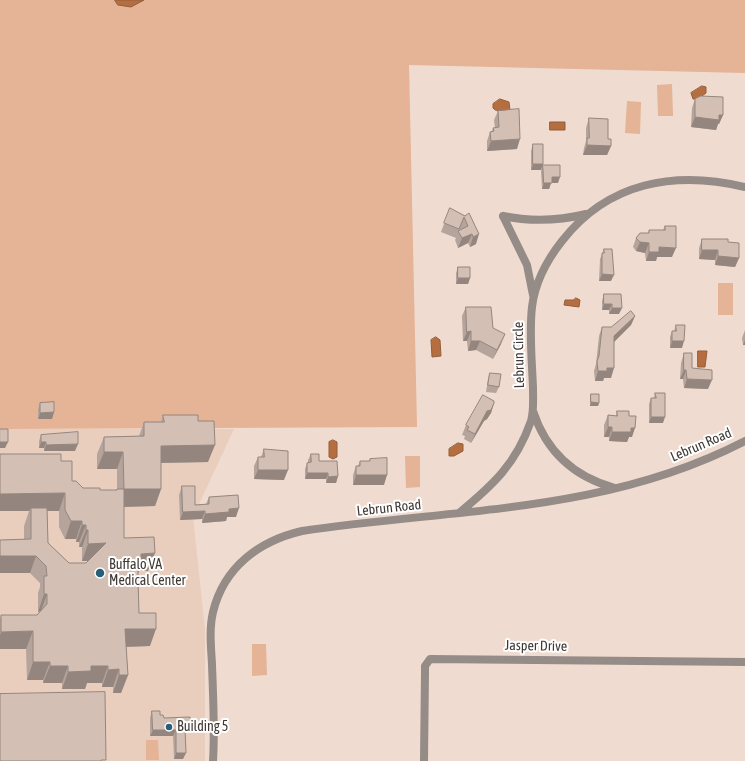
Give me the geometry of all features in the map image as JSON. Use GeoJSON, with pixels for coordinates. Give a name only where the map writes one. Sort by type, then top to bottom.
{"type":"FeatureCollection","features":[{"type":"Feature","properties":{"kind":"street","name":"Lebrun Circle"},"geometry":{"type":"LineString","coordinates":[[458,513],[493,484],[508,468],[520,450],[533,410],[531,329],[537,285],[552,254],[573,228],[587,214],[610,199],[632,190],[656,183],[687,180],[710,180],[745,187]]}},
{"type":"Feature","properties":{"kind":"street","name":"Lebrun Circle"},"geometry":{"type":"LineString","coordinates":[[534,301],[527,265],[503,216],[525,220],[548,220],[587,214]]}},
{"type":"Feature","properties":{"kind":"street","name":"Lebrun Circle"},"geometry":{"type":"LineString","coordinates":[[533,410],[547,442],[555,454],[586,478],[618,489]]}},
{"type":"Feature","properties":{"kind":"street","name":"Lebrun Road"},"geometry":{"type":"LineString","coordinates":[[212,761],[214,737],[211,631],[213,612],[226,581],[241,561],[263,545],[281,537],[302,531],[538,504],[618,489],[682,468],[745,440]]}},
{"type":"Feature","properties":{"kind":"street","name":"Jasper Drive"},"geometry":{"type":"LineString","coordinates":[[424,761],[425,666],[430,659],[745,662]]}},
{"type":"Feature","properties":{"kind":"shaded area"},"geometry":{"type":"Polygon","coordinates":[[[0,0],[745,0],[745,73],[409,65],[417,427],[0,429],[0,0]]]}},
{"type":"Feature","properties":{"kind":"shaded area"},"geometry":{"type":"Polygon","coordinates":[[[115,0],[144,0],[131,7],[118,5],[115,0]]]}},
{"type":"Feature","properties":{"kind":"shaded area"},"geometry":{"type":"Polygon","coordinates":[[[672,84],[673,116],[658,116],[657,85],[672,84]]]}},
{"type":"Feature","properties":{"kind":"shaded area"},"geometry":{"type":"Polygon","coordinates":[[[702,86],[706,87],[706,93],[698,99],[693,99],[691,93],[702,86]]]}},
{"type":"Feature","properties":{"kind":"shaded area"},"geometry":{"type":"Polygon","coordinates":[[[500,99],[509,102],[510,110],[499,111],[493,108],[493,104],[500,99]]]}},
{"type":"Feature","properties":{"kind":"shaded area"},"geometry":{"type":"Polygon","coordinates":[[[627,101],[641,102],[640,134],[625,133],[627,101]]]}},
{"type":"Feature","properties":{"kind":"shaded area"},"geometry":{"type":"Polygon","coordinates":[[[550,122],[565,122],[565,130],[550,130],[550,122]]]}},
{"type":"Feature","properties":{"kind":"shaded area"},"geometry":{"type":"Polygon","coordinates":[[[718,283],[733,283],[733,315],[718,315],[718,283]]]}},
{"type":"Feature","properties":{"kind":"shaded area"},"geometry":{"type":"Polygon","coordinates":[[[576,298],[580,300],[579,307],[564,305],[565,300],[573,300],[576,298]]]}},
{"type":"Feature","properties":{"kind":"shaded area"},"geometry":{"type":"Polygon","coordinates":[[[436,337],[440,340],[441,356],[432,357],[431,340],[436,337]]]}},
{"type":"Feature","properties":{"kind":"shaded area"},"geometry":{"type":"Polygon","coordinates":[[[698,351],[707,351],[705,367],[698,367],[698,351]]]}},
{"type":"Feature","properties":{"kind":"shaded area","name":"Buffalo VA Medical Center"},"geometry":{"type":"Polygon","coordinates":[[[0,429],[234,429],[193,517],[205,629],[205,761],[0,761],[0,429]]]}},
{"type":"Feature","properties":{"kind":"shaded area"},"geometry":{"type":"Polygon","coordinates":[[[333,440],[337,442],[337,457],[333,459],[329,457],[329,442],[333,440]]]}},
{"type":"Feature","properties":{"kind":"shaded area"},"geometry":{"type":"Polygon","coordinates":[[[458,443],[463,444],[463,451],[454,456],[449,456],[449,449],[458,443]]]}},
{"type":"Feature","properties":{"kind":"shaded area"},"geometry":{"type":"Polygon","coordinates":[[[405,456],[420,456],[420,487],[406,488],[405,456]]]}},
{"type":"Feature","properties":{"kind":"shaded area"},"geometry":{"type":"Polygon","coordinates":[[[252,644],[266,644],[267,675],[252,676],[252,644]]]}},
{"type":"Feature","properties":{"kind":"shaded area"},"geometry":{"type":"Polygon","coordinates":[[[146,740],[158,740],[159,760],[146,760],[146,740]]]}},
{"type":"Feature","properties":{"kind":"building"},"geometry":{"type":"Polygon","coordinates":[[[701,96],[723,97],[723,115],[719,115],[719,120],[695,117],[695,99],[701,96]]]}},
{"type":"Feature","properties":{"kind":"building"},"geometry":{"type":"Polygon","coordinates":[[[519,109],[520,139],[491,141],[490,132],[494,131],[493,128],[499,127],[498,111],[519,109]]]}},
{"type":"Feature","properties":{"kind":"building"},"geometry":{"type":"Polygon","coordinates":[[[589,118],[608,119],[608,139],[611,139],[611,146],[587,145],[587,138],[589,138],[589,118]]]}},
{"type":"Feature","properties":{"kind":"building"},"geometry":{"type":"Polygon","coordinates":[[[533,144],[543,144],[543,164],[533,164],[533,144]]]}},
{"type":"Feature","properties":{"kind":"building"},"geometry":{"type":"Polygon","coordinates":[[[543,165],[560,165],[560,177],[552,177],[552,183],[544,183],[543,165]]]}},
{"type":"Feature","properties":{"kind":"building"},"geometry":{"type":"Polygon","coordinates":[[[450,208],[465,216],[469,213],[479,234],[473,237],[472,234],[462,238],[458,231],[468,226],[464,217],[459,229],[444,223],[450,208]]]}},
{"type":"Feature","properties":{"kind":"building"},"geometry":{"type":"Polygon","coordinates":[[[665,226],[676,226],[676,248],[659,247],[659,252],[649,252],[649,243],[640,242],[636,238],[640,233],[649,233],[649,230],[665,230],[665,226]]]}},
{"type":"Feature","properties":{"kind":"building"},"geometry":{"type":"Polygon","coordinates":[[[702,239],[728,239],[728,242],[739,243],[739,258],[718,256],[718,250],[702,250],[702,239]]]}},
{"type":"Feature","properties":{"kind":"building"},"geometry":{"type":"Polygon","coordinates":[[[604,249],[612,249],[614,275],[602,274],[602,253],[604,253],[604,249]]]}},
{"type":"Feature","properties":{"kind":"building"},"geometry":{"type":"Polygon","coordinates":[[[458,267],[470,267],[470,278],[458,278],[458,267]]]}},
{"type":"Feature","properties":{"kind":"building"},"geometry":{"type":"Polygon","coordinates":[[[604,294],[621,294],[622,308],[612,308],[612,304],[604,304],[604,294]]]}},
{"type":"Feature","properties":{"kind":"building"},"geometry":{"type":"Polygon","coordinates":[[[466,307],[491,307],[493,328],[505,334],[497,350],[480,341],[471,341],[471,331],[467,332],[466,307]]]}},
{"type":"Feature","properties":{"kind":"building"},"geometry":{"type":"Polygon","coordinates":[[[631,311],[635,316],[614,336],[614,368],[607,368],[607,371],[598,371],[597,361],[599,356],[602,327],[611,327],[631,311]]]}},
{"type":"Feature","properties":{"kind":"building"},"geometry":{"type":"Polygon","coordinates":[[[676,325],[685,325],[684,341],[672,341],[672,331],[676,331],[676,325]]]}},
{"type":"Feature","properties":{"kind":"building"},"geometry":{"type":"Polygon","coordinates":[[[684,353],[692,353],[692,368],[712,370],[712,380],[687,379],[686,370],[684,370],[684,353]]]}},
{"type":"Feature","properties":{"kind":"building"},"geometry":{"type":"Polygon","coordinates":[[[490,373],[501,374],[499,387],[488,385],[490,373]]]}},
{"type":"Feature","properties":{"kind":"building"},"geometry":{"type":"Polygon","coordinates":[[[655,393],[665,393],[665,417],[651,417],[651,398],[656,398],[655,393]]]}},
{"type":"Feature","properties":{"kind":"building"},"geometry":{"type":"Polygon","coordinates":[[[591,394],[599,394],[599,403],[591,402],[591,394]]]}},
{"type":"Feature","properties":{"kind":"building"},"geometry":{"type":"Polygon","coordinates":[[[483,395],[494,401],[494,403],[491,410],[487,411],[475,434],[467,430],[469,427],[466,425],[483,395]]]}},
{"type":"Feature","properties":{"kind":"building"},"geometry":{"type":"Polygon","coordinates":[[[54,402],[54,412],[40,413],[40,403],[54,402]]]}},
{"type":"Feature","properties":{"kind":"building"},"geometry":{"type":"Polygon","coordinates":[[[617,411],[629,411],[629,416],[636,416],[635,428],[631,428],[631,432],[612,432],[612,427],[608,427],[608,415],[617,416],[617,411]]]}},
{"type":"Feature","properties":{"kind":"building"},"geometry":{"type":"Polygon","coordinates":[[[163,415],[198,415],[198,421],[214,421],[215,445],[161,446],[161,489],[124,489],[123,452],[104,452],[104,437],[144,436],[144,422],[164,422],[163,415]]]}},
{"type":"Feature","properties":{"kind":"building"},"geometry":{"type":"Polygon","coordinates":[[[0,429],[8,429],[8,442],[0,442],[0,429]]]}},
{"type":"Feature","properties":{"kind":"building"},"geometry":{"type":"Polygon","coordinates":[[[78,432],[78,444],[46,445],[46,442],[41,442],[41,435],[78,432]]]}},
{"type":"Feature","properties":{"kind":"building"},"geometry":{"type":"Polygon","coordinates":[[[264,449],[288,451],[288,470],[258,470],[258,457],[264,457],[264,449]]]}},
{"type":"Feature","properties":{"kind":"building"},"geometry":{"type":"Polygon","coordinates":[[[0,454],[61,454],[61,461],[72,461],[72,481],[76,481],[83,488],[100,488],[100,490],[124,489],[124,538],[154,537],[155,553],[141,554],[141,563],[138,564],[138,581],[139,613],[156,613],[156,629],[125,629],[128,675],[119,675],[119,669],[108,670],[108,666],[91,666],[91,671],[68,672],[68,666],[50,666],[50,662],[33,662],[33,631],[1,632],[1,615],[37,615],[47,604],[47,594],[44,594],[44,576],[47,576],[46,566],[36,556],[0,556],[0,540],[31,539],[31,508],[47,508],[48,543],[69,563],[86,563],[106,543],[88,544],[88,530],[86,530],[86,525],[82,525],[82,521],[71,521],[65,510],[65,493],[0,494],[0,454]]]}},
{"type":"Feature","properties":{"kind":"building"},"geometry":{"type":"Polygon","coordinates":[[[311,454],[319,454],[319,461],[337,461],[338,476],[328,477],[328,473],[307,473],[307,463],[311,462],[311,454]]]}},
{"type":"Feature","properties":{"kind":"building"},"geometry":{"type":"Polygon","coordinates":[[[387,458],[387,475],[356,475],[356,466],[360,466],[360,461],[387,458]]]}},
{"type":"Feature","properties":{"kind":"building"},"geometry":{"type":"Polygon","coordinates":[[[182,486],[195,486],[195,505],[209,504],[209,497],[238,495],[239,508],[229,509],[229,512],[205,514],[205,511],[183,512],[182,486]]]}},
{"type":"Feature","properties":{"kind":"building"},"geometry":{"type":"Polygon","coordinates":[[[105,692],[106,760],[0,761],[0,694],[105,692]]]}},
{"type":"Feature","properties":{"kind":"building"},"geometry":{"type":"Polygon","coordinates":[[[152,711],[160,711],[160,715],[163,715],[164,718],[190,717],[191,724],[186,725],[185,729],[186,753],[176,753],[176,730],[153,730],[152,711]]]}},
{"type":"Feature","properties":{"kind":"place","name":"Buffalo VA Medical Center"},"geometry":{"type":"Point","coordinates":[100,573]}},
{"type":"Feature","properties":{"kind":"place","name":"Building 5"},"geometry":{"type":"Point","coordinates":[169,727]}}]}
